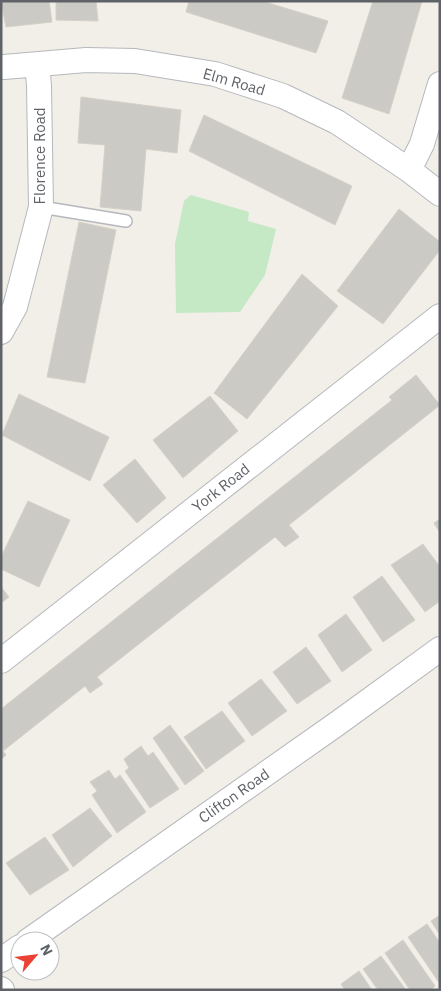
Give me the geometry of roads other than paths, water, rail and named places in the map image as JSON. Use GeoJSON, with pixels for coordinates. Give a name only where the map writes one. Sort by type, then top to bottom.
{"type":"FeatureCollection","features":[{"type":"Feature","properties":{"kind":"street","name":"Elm Road"},"geometry":{"type":"LineString","coordinates":[[1,67],[86,60],[134,61],[215,74],[283,96],[337,122],[409,170],[440,194]]}},
{"type":"Feature","properties":{"kind":"street","name":"Florence Road"},"geometry":{"type":"LineString","coordinates":[[1,332],[15,307],[41,207],[37,64]]}},
{"type":"Feature","properties":{"kind":"street"},"geometry":{"type":"LineString","coordinates":[[409,170],[422,144],[440,84]]}},
{"type":"Feature","properties":{"kind":"street","name":"York Road"},"geometry":{"type":"LineString","coordinates":[[1,661],[440,316]]}},
{"type":"Feature","properties":{"kind":"street","name":"Clifton Road"},"geometry":{"type":"LineString","coordinates":[[42,931],[440,649]]}},
{"type":"Feature","properties":{"kind":"lane"},"geometry":{"type":"LineString","coordinates":[[41,207],[126,221]]}}]}
